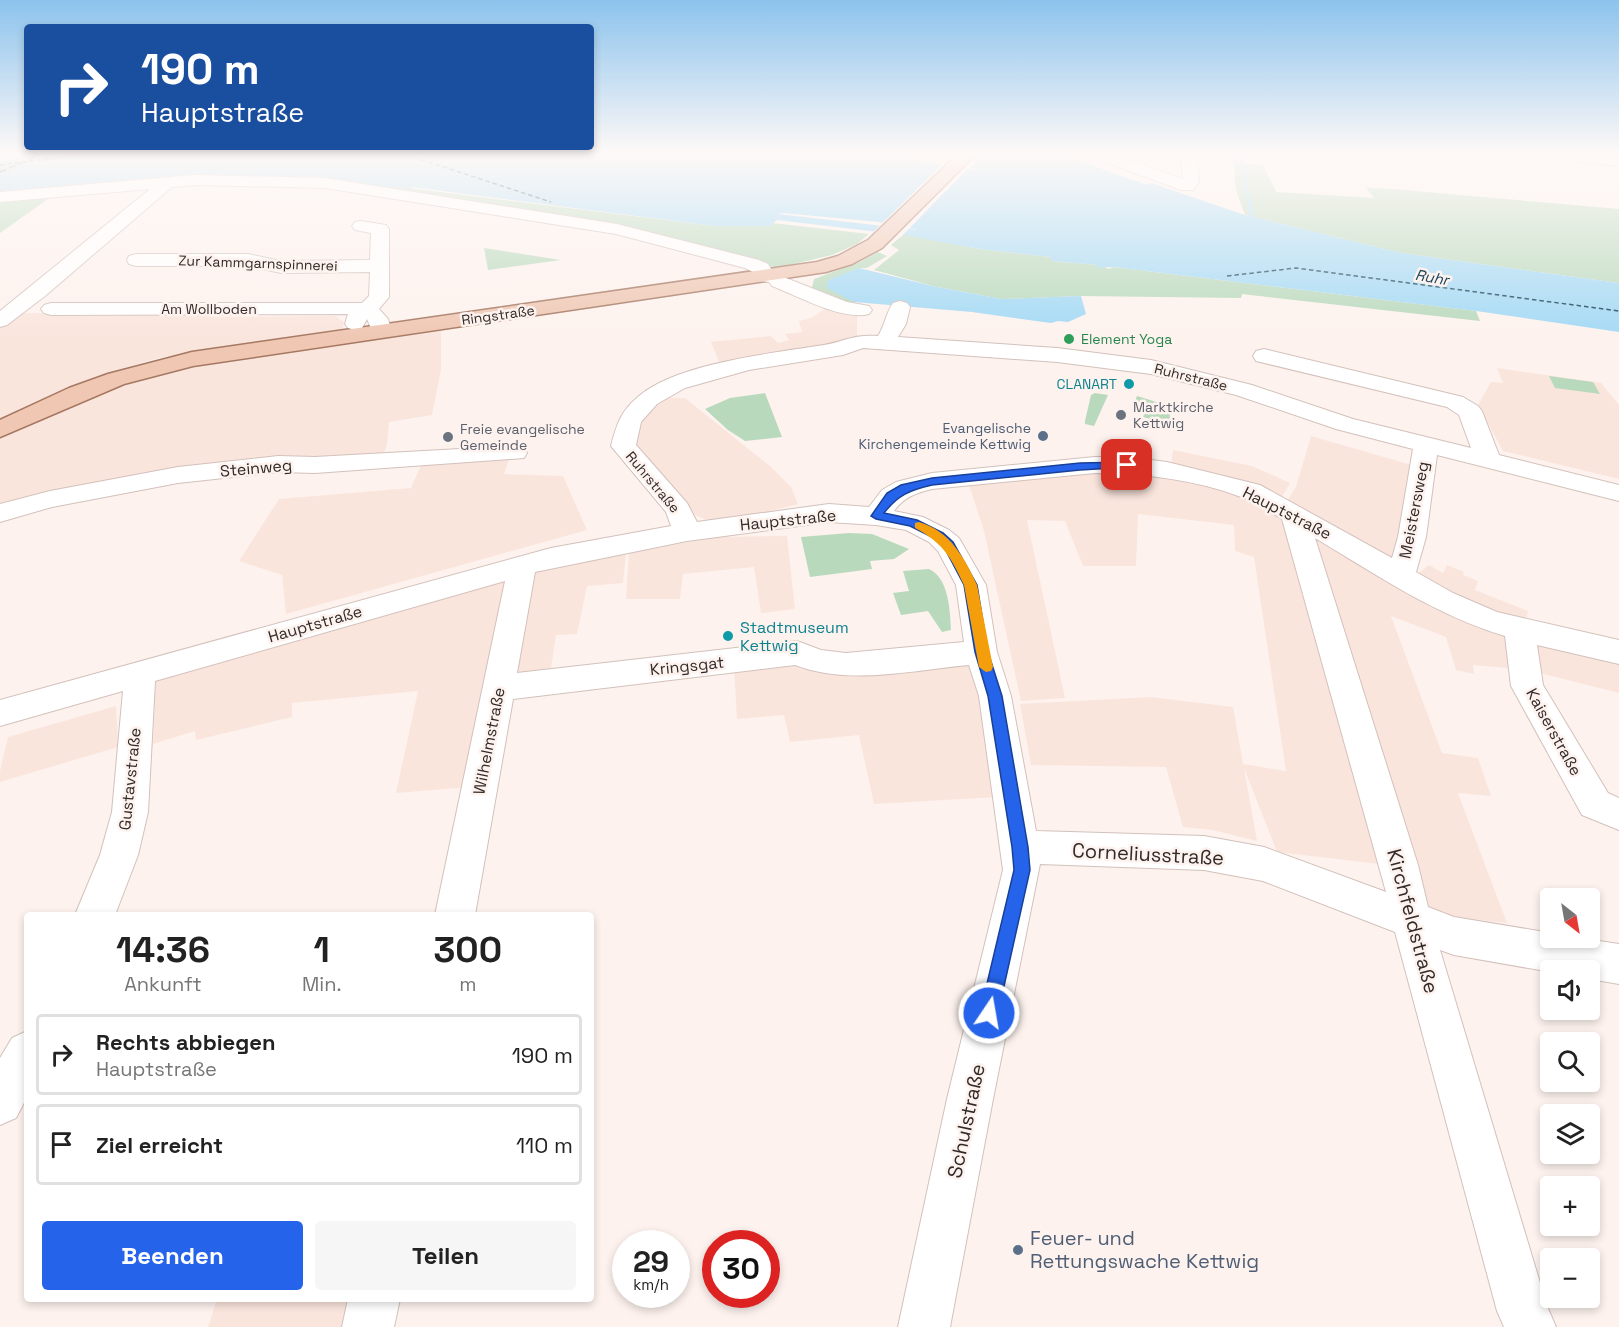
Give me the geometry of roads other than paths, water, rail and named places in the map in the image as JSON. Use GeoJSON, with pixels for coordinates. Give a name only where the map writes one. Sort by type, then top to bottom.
{"type":"FeatureCollection","features":[{"type":"Feature","properties":{"kind":"main road","name":"Ringstraße"},"geometry":{"type":"LineString","coordinates":[[0,429],[78,393],[148,369],[219,354],[773,279],[831,264],[876,243],[903,217]]}},
{"type":"Feature","properties":{"kind":"street"},"geometry":{"type":"LineString","coordinates":[[0,321],[126,217]]}},
{"type":"Feature","properties":{"kind":"street"},"geometry":{"type":"LineString","coordinates":[[540,217],[617,229],[752,264],[761,268],[773,279],[843,307],[863,306],[860,341]]}},
{"type":"Feature","properties":{"kind":"street"},"geometry":{"type":"LineString","coordinates":[[327,340],[343,334],[354,326],[357,316],[367,310],[379,297],[380,229],[361,226]]}},
{"type":"Feature","properties":{"kind":"street"},"geometry":{"type":"LineString","coordinates":[[158,260],[177,241]]}},
{"type":"Feature","properties":{"kind":"street"},"geometry":{"type":"LineString","coordinates":[[245,260],[245,256],[257,242]]}},
{"type":"Feature","properties":{"kind":"street","name":"Zur Kammgarnspinnerei"},"geometry":{"type":"LineString","coordinates":[[136,260],[245,260],[280,267],[379,266]]}},
{"type":"Feature","properties":{"kind":"street"},"geometry":{"type":"LineString","coordinates":[[884,343],[896,324],[900,307]]}},
{"type":"Feature","properties":{"kind":"street","name":"Am Wollboden"},"geometry":{"type":"LineString","coordinates":[[51,309],[367,310]]}},
{"type":"Feature","properties":{"kind":"street"},"geometry":{"type":"LineString","coordinates":[[367,310],[376,316],[381,331]]}},
{"type":"Feature","properties":{"kind":"street","name":"Ruhrstraße"},"geometry":{"type":"LineString","coordinates":[[687,532],[678,509],[623,446],[627,423],[638,408],[660,392],[688,379],[721,368],[843,348],[860,341],[1057,355],[1151,367],[1244,390],[1345,424],[1619,493]]}},
{"type":"Feature","properties":{"kind":"street"},"geometry":{"type":"LineString","coordinates":[[1264,356],[1464,406],[1470,411],[1488,460]]}},
{"type":"Feature","properties":{"kind":"street","name":"Meistersweg"},"geometry":{"type":"LineString","coordinates":[[1404,565],[1426,445]]}},
{"type":"Feature","properties":{"kind":"street","name":"Steinweg"},"geometry":{"type":"LineString","coordinates":[[0,513],[50,499],[178,475],[278,464],[315,465],[515,453]]}},
{"type":"Feature","properties":{"kind":"street","name":"Hauptstraße"},"geometry":{"type":"LineString","coordinates":[[0,713],[585,550],[626,545],[687,532],[829,513],[883,517],[891,496],[905,488],[932,481],[1080,466],[1127,465],[1167,470],[1233,485],[1261,496],[1295,516],[1404,565],[1443,600],[1487,620],[1520,630],[1619,652]]}},
{"type":"Feature","properties":{"kind":"street","name":"Kirchfeldstraße"},"geometry":{"type":"LineString","coordinates":[[1295,516],[1399,866],[1412,921],[1523,1311],[1530,1327]]}},
{"type":"Feature","properties":{"kind":"street","name":"Schulstraße"},"geometry":{"type":"LineString","coordinates":[[883,517],[931,542],[959,565],[971,585],[981,652],[995,696],[1022,870],[973,1088],[924,1327]]}},
{"type":"Feature","properties":{"kind":"street","name":"Wilhelmstraße"},"geometry":{"type":"LineString","coordinates":[[456,912],[522,566]]}},
{"type":"Feature","properties":{"kind":"street","name":"Kaiserstraße"},"geometry":{"type":"LineString","coordinates":[[1520,630],[1527,686],[1595,804],[1619,814]]}},
{"type":"Feature","properties":{"kind":"street","name":"Kringsgat"},"geometry":{"type":"LineString","coordinates":[[499,688],[797,653],[818,661],[846,665],[981,652]]}},
{"type":"Feature","properties":{"kind":"street","name":"Gustavstraße"},"geometry":{"type":"LineString","coordinates":[[96,912],[119,855],[130,812],[140,674]]}},
{"type":"Feature","properties":{"kind":"street","name":"Corneliusstraße"},"geometry":{"type":"LineString","coordinates":[[1020,847],[1214,855],[1264,864],[1454,936],[1619,964]]}},
{"type":"Feature","properties":{"kind":"street"},"geometry":{"type":"LineString","coordinates":[[0,1102],[24,1058]]}},
{"type":"Feature","properties":{"kind":"street"},"geometry":{"type":"LineString","coordinates":[[368,1327],[373,1302]]}},
{"type":"Feature","properties":{"kind":"water","name":"Ruhr"},"geometry":{"type":"Polygon","coordinates":[[[644,217],[804,217],[918,230],[879,222],[825,217],[1253,217],[1401,253],[1619,283],[1619,332],[1476,311],[1114,267],[1095,268],[1099,265],[1052,261],[1051,257],[980,249],[904,235],[777,220],[770,226],[714,226],[644,217]]]}},
{"type":"Feature","properties":{"kind":"water"},"geometry":{"type":"Polygon","coordinates":[[[859,268],[937,287],[1002,299],[1081,296],[1086,314],[1068,322],[1051,323],[972,312],[854,302],[827,288],[828,280],[859,268]]]}},
{"type":"Feature","properties":{"kind":"waterway"},"geometry":{"type":"LineString","coordinates":[[1252,217],[1254,226]]}},
{"type":"Feature","properties":{"kind":"place","name":"Element Yoga"},"geometry":{"type":"Point","coordinates":[1069,339]}},
{"type":"Feature","properties":{"kind":"place","name":"CLANART"},"geometry":{"type":"Point","coordinates":[1129,384]}},
{"type":"Feature","properties":{"kind":"place","name":"Marktkirche Kettwig"},"geometry":{"type":"Point","coordinates":[1121,415]}},
{"type":"Feature","properties":{"kind":"place","name":"Evangelische Kirchengemeinde Kettwig"},"geometry":{"type":"Point","coordinates":[1043,436]}},
{"type":"Feature","properties":{"kind":"place","name":"Freie evangelische Gemeinde"},"geometry":{"type":"Point","coordinates":[448,437]}},
{"type":"Feature","properties":{"kind":"place","name":"Stadtmuseum Kettwig"},"geometry":{"type":"Point","coordinates":[728,636]}},
{"type":"Feature","properties":{"kind":"place","name":"Feuer- und Rettungswache Kettwig"},"geometry":{"type":"Point","coordinates":[1018,1250]}}]}
